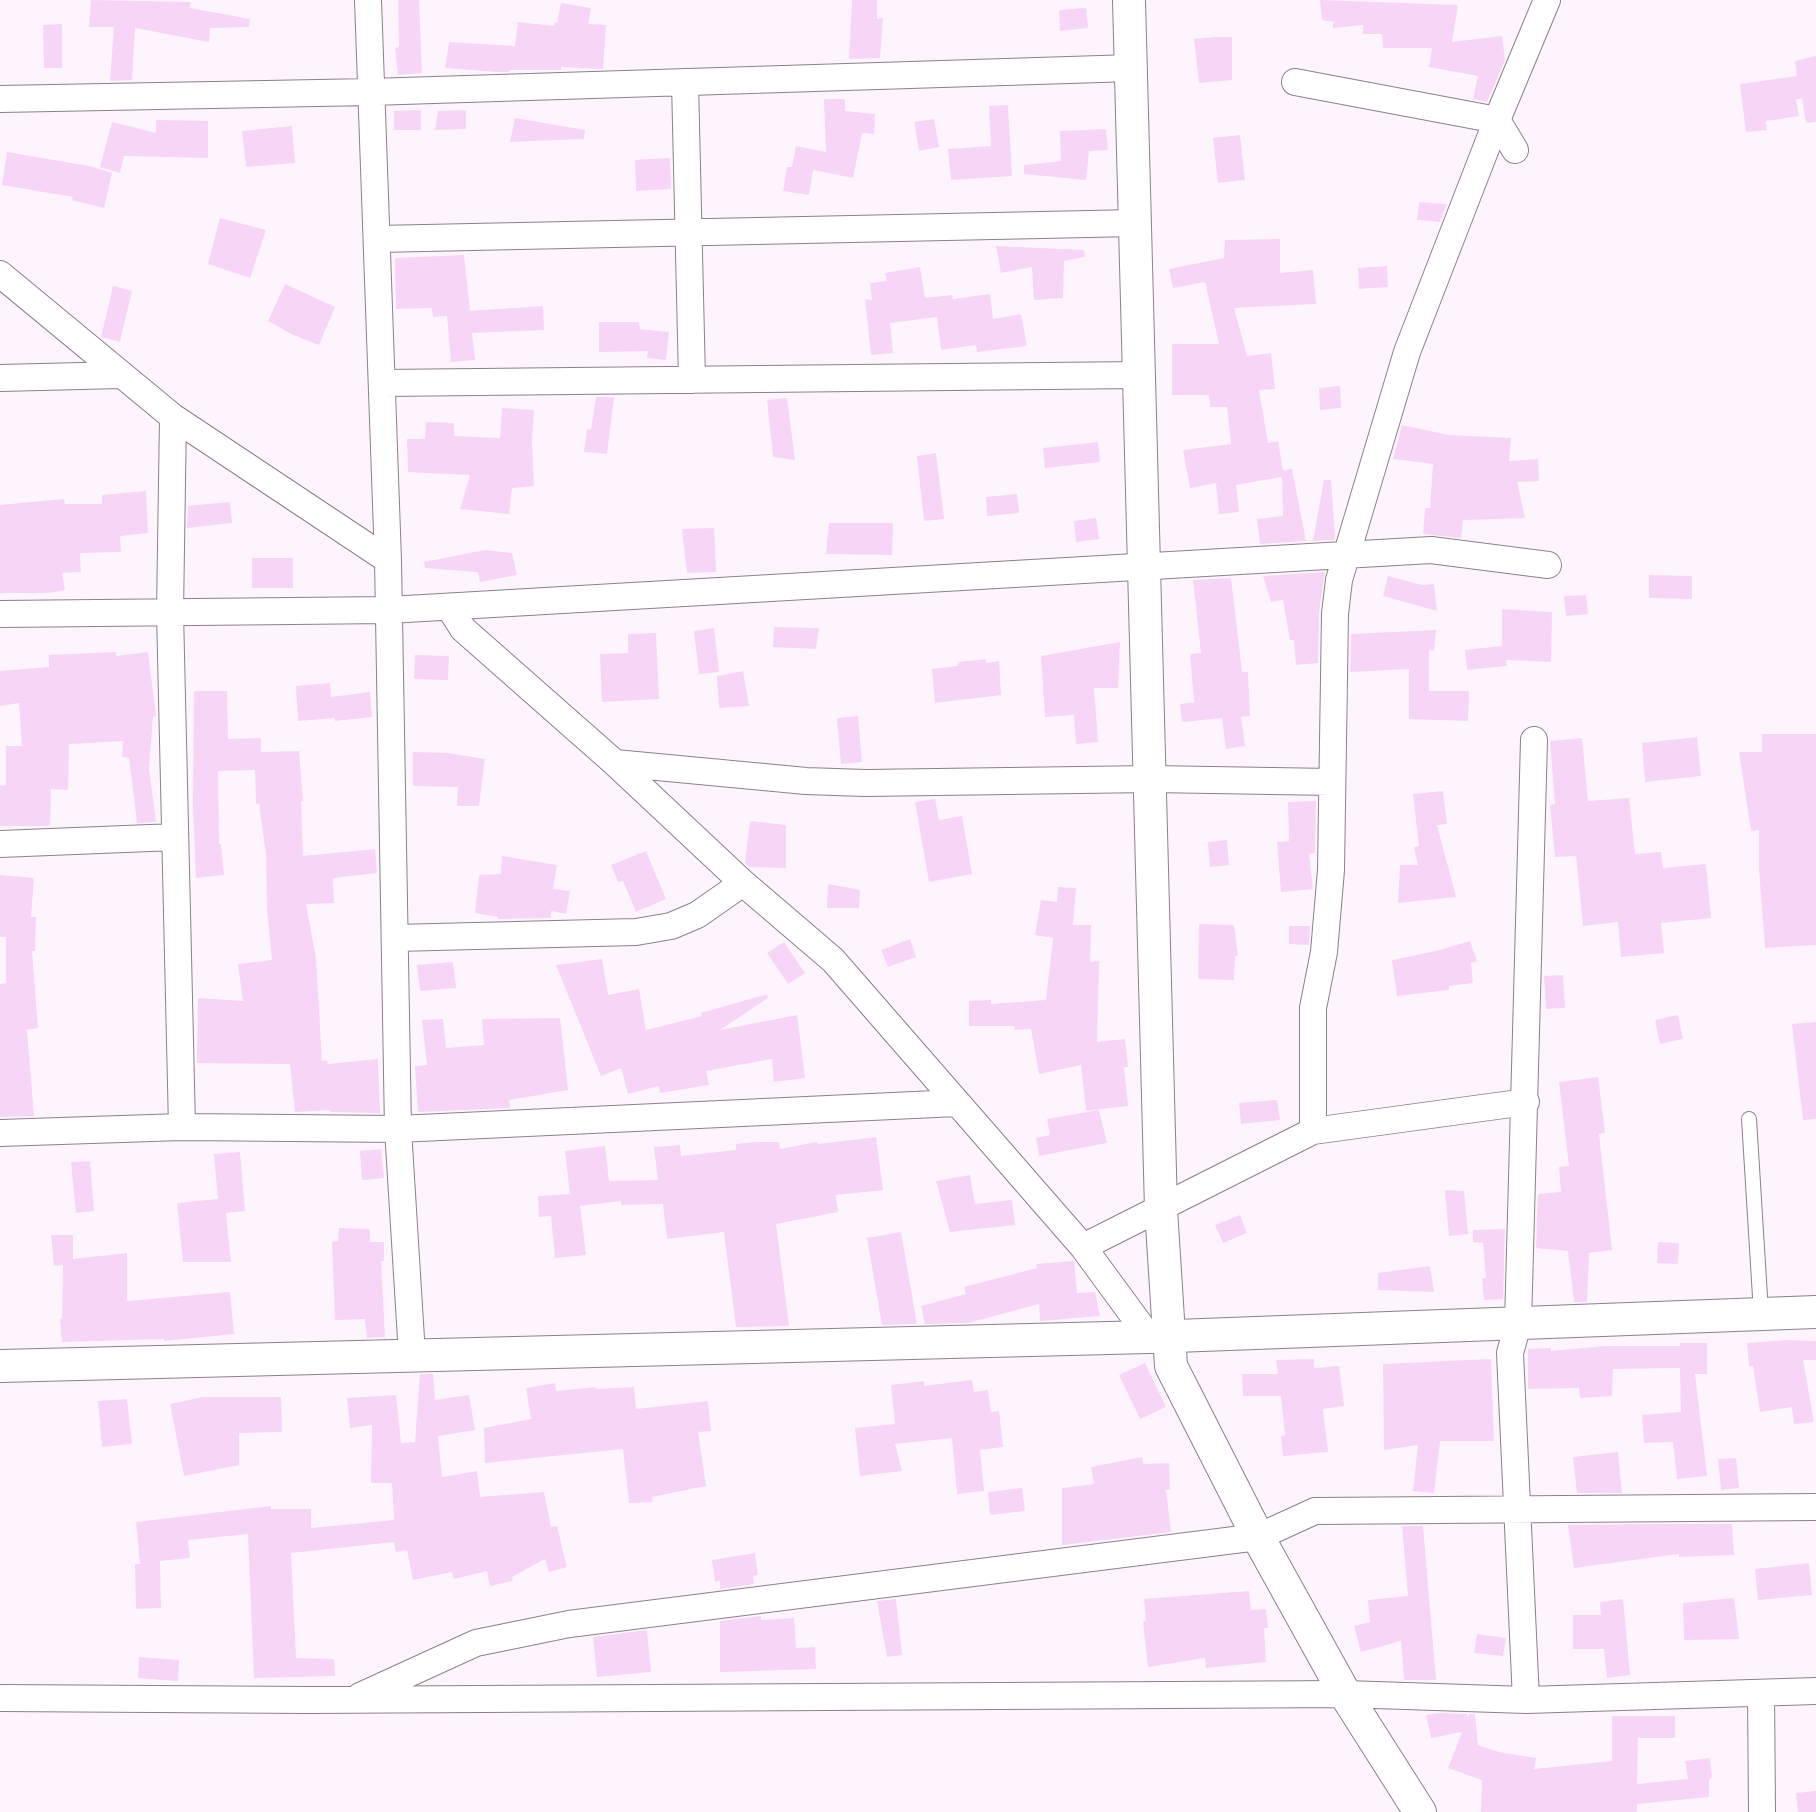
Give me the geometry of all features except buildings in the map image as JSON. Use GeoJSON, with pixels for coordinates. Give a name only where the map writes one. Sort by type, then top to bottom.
{"type":"FeatureCollection","features":[{"type":"Feature","properties":{"kind":"street"},"geometry":{"type":"LineString","coordinates":[[368,0],[388,560],[398,1129],[412,1355]]}},
{"type":"Feature","properties":{"kind":"street"},"geometry":{"type":"LineString","coordinates":[[1129,0],[1161,1209],[1159,1337]]}},
{"type":"Feature","properties":{"kind":"street"},"geometry":{"type":"LineString","coordinates":[[1313,1131],[1313,1008],[1324,952],[1331,870],[1335,614],[1345,555],[1407,352],[1547,0]]}},
{"type":"Feature","properties":{"kind":"street"},"geometry":{"type":"LineString","coordinates":[[0,99],[371,92],[1132,68]]}},
{"type":"Feature","properties":{"kind":"street"},"geometry":{"type":"LineString","coordinates":[[685,82],[692,380]]}},
{"type":"Feature","properties":{"kind":"street"},"geometry":{"type":"LineString","coordinates":[[1295,82],[1497,120],[1515,150]]}},
{"type":"Feature","properties":{"kind":"street"},"geometry":{"type":"LineString","coordinates":[[377,239],[1136,223]]}},
{"type":"Feature","properties":{"kind":"street"},"geometry":{"type":"LineString","coordinates":[[0,274],[173,417],[388,560]]}},
{"type":"Feature","properties":{"kind":"street"},"geometry":{"type":"LineString","coordinates":[[0,378],[121,375]]}},
{"type":"Feature","properties":{"kind":"street"},"geometry":{"type":"LineString","coordinates":[[383,383],[1140,375]]}},
{"type":"Feature","properties":{"kind":"street"},"geometry":{"type":"LineString","coordinates":[[173,417],[170,612],[182,1127]]}},
{"type":"Feature","properties":{"kind":"street"},"geometry":{"type":"LineString","coordinates":[[0,614],[389,610],[1431,550],[1548,565]]}},
{"type":"Feature","properties":{"kind":"street"},"geometry":{"type":"LineString","coordinates":[[449,607],[463,629],[615,763],[743,883],[833,960],[1159,1337],[1258,1537],[1345,1694],[1420,1812]]}},
{"type":"Feature","properties":{"kind":"street"},"geometry":{"type":"LineString","coordinates":[[1526,1700],[1510,1353],[1518,1324],[1534,740]]}},
{"type":"Feature","properties":{"kind":"street"},"geometry":{"type":"LineString","coordinates":[[615,763],[806,781],[865,783],[1151,779],[1332,782]]}},
{"type":"Feature","properties":{"kind":"street"},"geometry":{"type":"LineString","coordinates":[[0,844],[175,837]]}},
{"type":"Feature","properties":{"kind":"street"},"geometry":{"type":"LineString","coordinates":[[395,938],[636,932],[671,926],[697,915],[743,883]]}},
{"type":"Feature","properties":{"kind":"street"},"geometry":{"type":"LineString","coordinates":[[1083,1247],[1313,1131],[1526,1102]]}},
{"type":"Feature","properties":{"kind":"street"},"geometry":{"type":"LineString","coordinates":[[0,1133],[182,1127],[398,1129],[957,1103]]}},
{"type":"Feature","properties":{"kind":"street"},"geometry":{"type":"LineString","coordinates":[[0,1366],[1159,1337],[1816,1312]]}},
{"type":"Feature","properties":{"kind":"street"},"geometry":{"type":"LineString","coordinates":[[353,1700],[476,1643],[569,1624],[1258,1537],[1315,1511],[1816,1507]]}},
{"type":"Feature","properties":{"kind":"street"},"geometry":{"type":"LineString","coordinates":[[0,1698],[353,1700],[1345,1694],[1526,1700],[1816,1691]]}},
{"type":"Feature","properties":{"kind":"street"},"geometry":{"type":"LineString","coordinates":[[1761,1693],[1762,1812]]}},
{"type":"Feature","properties":{"kind":"lane"},"geometry":{"type":"LineString","coordinates":[[1749,1119],[1761,1313]]}}]}
